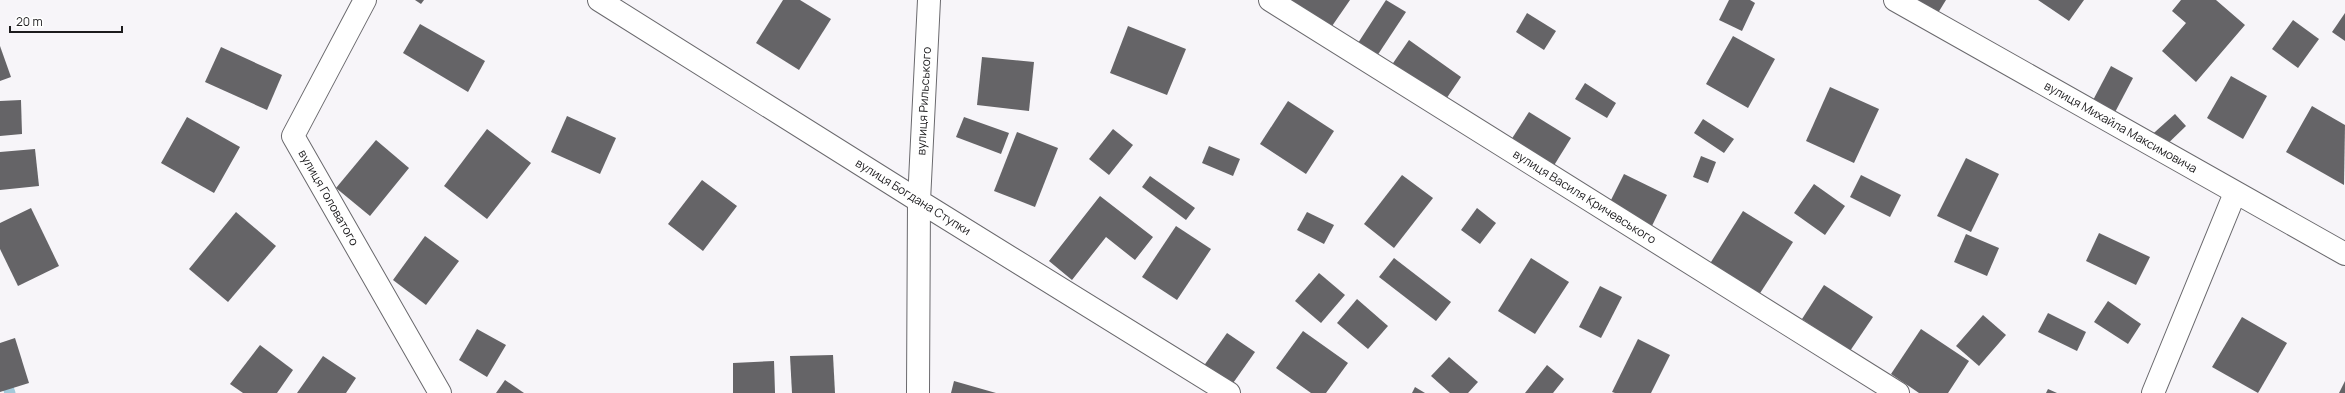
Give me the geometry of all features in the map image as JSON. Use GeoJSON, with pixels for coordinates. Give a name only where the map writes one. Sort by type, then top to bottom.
{"type":"FeatureCollection","features":[{"type":"Feature","properties":{"kind":"street","name":"вулиця Головатого"},"geometry":{"type":"LineString","coordinates":[[365,0],[293,136],[440,393]]}},
{"type":"Feature","properties":{"kind":"street","name":"вулиця Богдана Ступки"},"geometry":{"type":"LineString","coordinates":[[599,0],[1229,393]]}},
{"type":"Feature","properties":{"kind":"street","name":"вулиця Рильського"},"geometry":{"type":"LineString","coordinates":[[918,393],[920,201],[929,0]]}},
{"type":"Feature","properties":{"kind":"street","name":"вулиця Василя Кричевського"},"geometry":{"type":"LineString","coordinates":[[1270,0],[1898,393]]}},
{"type":"Feature","properties":{"kind":"street","name":"вулиця Михайла Максимовича"},"geometry":{"type":"LineString","coordinates":[[1895,0],[2345,254]]}},
{"type":"Feature","properties":{"kind":"street"},"geometry":{"type":"LineString","coordinates":[[2153,393],[2235,193]]}},
{"type":"Feature","properties":{"kind":"building"},"geometry":{"type":"Polygon","coordinates":[[[415,0],[424,0],[421,4],[415,0]]]}},
{"type":"Feature","properties":{"kind":"building"},"geometry":{"type":"Polygon","coordinates":[[[783,0],[800,0],[831,19],[799,70],[756,43],[783,0]]]}},
{"type":"Feature","properties":{"kind":"building"},"geometry":{"type":"Polygon","coordinates":[[[1291,0],[1350,0],[1330,29],[1290,2],[1291,0]]]}},
{"type":"Feature","properties":{"kind":"building"},"geometry":{"type":"Polygon","coordinates":[[[1386,0],[1406,12],[1377,56],[1358,43],[1386,0]]]}},
{"type":"Feature","properties":{"kind":"building"},"geometry":{"type":"Polygon","coordinates":[[[1729,0],[1750,0],[1755,3],[1742,31],[1719,20],[1729,0]]]}},
{"type":"Feature","properties":{"kind":"building"},"geometry":{"type":"Polygon","coordinates":[[[1908,0],[1946,0],[1933,21],[1908,0]]]}},
{"type":"Feature","properties":{"kind":"building"},"geometry":{"type":"Polygon","coordinates":[[[2038,0],[2084,0],[2069,21],[2038,0]]]}},
{"type":"Feature","properties":{"kind":"building"},"geometry":{"type":"Polygon","coordinates":[[[2181,0],[2216,0],[2245,25],[2196,82],[2162,51],[2186,23],[2172,11],[2181,0]]]}},
{"type":"Feature","properties":{"kind":"building"},"geometry":{"type":"Polygon","coordinates":[[[1527,13],[1556,31],[1544,50],[1516,32],[1527,13]]]}},
{"type":"Feature","properties":{"kind":"building"},"geometry":{"type":"Polygon","coordinates":[[[2345,13],[2345,41],[2332,32],[2345,13]]]}},
{"type":"Feature","properties":{"kind":"building"},"geometry":{"type":"Polygon","coordinates":[[[2293,20],[2319,39],[2298,68],[2272,49],[2293,20]]]}},
{"type":"Feature","properties":{"kind":"building"},"geometry":{"type":"Polygon","coordinates":[[[420,24],[485,61],[468,92],[403,53],[420,24]]]}},
{"type":"Feature","properties":{"kind":"building"},"geometry":{"type":"Polygon","coordinates":[[[1128,26],[1186,49],[1167,95],[1110,73],[1128,26]]]}},
{"type":"Feature","properties":{"kind":"building"},"geometry":{"type":"Polygon","coordinates":[[[1733,36],[1775,59],[1748,108],[1706,84],[1733,36]]]}},
{"type":"Feature","properties":{"kind":"building"},"geometry":{"type":"Polygon","coordinates":[[[1409,40],[1461,77],[1442,105],[1389,69],[1409,40]]]}},
{"type":"Feature","properties":{"kind":"building"},"geometry":{"type":"Polygon","coordinates":[[[0,46],[11,77],[0,81],[0,46]]]}},
{"type":"Feature","properties":{"kind":"building"},"geometry":{"type":"Polygon","coordinates":[[[221,47],[282,75],[267,110],[205,82],[221,47]]]}},
{"type":"Feature","properties":{"kind":"building"},"geometry":{"type":"Polygon","coordinates":[[[982,57],[1034,62],[1029,111],[977,105],[982,57]]]}},
{"type":"Feature","properties":{"kind":"building"},"geometry":{"type":"Polygon","coordinates":[[[2111,66],[2133,78],[2113,116],[2091,104],[2111,66]]]}},
{"type":"Feature","properties":{"kind":"building"},"geometry":{"type":"Polygon","coordinates":[[[2231,76],[2267,96],[2243,139],[2207,118],[2231,76]]]}},
{"type":"Feature","properties":{"kind":"building"},"geometry":{"type":"Polygon","coordinates":[[[1585,83],[1616,103],[1607,118],[1575,99],[1585,83]]]}},
{"type":"Feature","properties":{"kind":"building"},"geometry":{"type":"Polygon","coordinates":[[[1830,87],[1879,109],[1854,163],[1806,141],[1830,87]]]}},
{"type":"Feature","properties":{"kind":"building"},"geometry":{"type":"Polygon","coordinates":[[[21,100],[22,134],[0,136],[0,101],[21,100]]]}},
{"type":"Feature","properties":{"kind":"building"},"geometry":{"type":"Polygon","coordinates":[[[1288,101],[1334,131],[1306,174],[1260,144],[1288,101]]]}},
{"type":"Feature","properties":{"kind":"building"},"geometry":{"type":"Polygon","coordinates":[[[2312,106],[2345,125],[2344,185],[2286,152],[2312,106]]]}},
{"type":"Feature","properties":{"kind":"building"},"geometry":{"type":"Polygon","coordinates":[[[1529,112],[1571,138],[1553,167],[1511,140],[1529,112]]]}},
{"type":"Feature","properties":{"kind":"building"},"geometry":{"type":"Polygon","coordinates":[[[2175,114],[2186,126],[2158,153],[2146,140],[2175,114]]]}},
{"type":"Feature","properties":{"kind":"building"},"geometry":{"type":"Polygon","coordinates":[[[567,116],[616,138],[600,174],[551,152],[567,116]]]}},
{"type":"Feature","properties":{"kind":"building"},"geometry":{"type":"Polygon","coordinates":[[[187,117],[240,147],[214,193],[161,163],[187,117]]]}},
{"type":"Feature","properties":{"kind":"building"},"geometry":{"type":"Polygon","coordinates":[[[964,117],[1009,133],[1001,154],[956,137],[964,117]]]}},
{"type":"Feature","properties":{"kind":"building"},"geometry":{"type":"Polygon","coordinates":[[[1703,119],[1734,139],[1724,153],[1694,133],[1703,119]]]}},
{"type":"Feature","properties":{"kind":"building"},"geometry":{"type":"Polygon","coordinates":[[[487,129],[531,163],[487,219],[444,186],[487,129]]]}},
{"type":"Feature","properties":{"kind":"building"},"geometry":{"type":"Polygon","coordinates":[[[1113,129],[1133,145],[1109,175],[1089,159],[1113,129]]]}},
{"type":"Feature","properties":{"kind":"building"},"geometry":{"type":"Polygon","coordinates":[[[1017,132],[1058,148],[1035,207],[994,191],[1017,132]]]}},
{"type":"Feature","properties":{"kind":"building"},"geometry":{"type":"Polygon","coordinates":[[[376,140],[409,168],[370,216],[336,188],[376,140]]]}},
{"type":"Feature","properties":{"kind":"building"},"geometry":{"type":"Polygon","coordinates":[[[1209,146],[1240,159],[1233,176],[1202,163],[1209,146]]]}},
{"type":"Feature","properties":{"kind":"building"},"geometry":{"type":"Polygon","coordinates":[[[35,149],[39,186],[0,190],[0,152],[35,149]]]}},
{"type":"Feature","properties":{"kind":"building"},"geometry":{"type":"Polygon","coordinates":[[[1701,156],[1716,162],[1708,183],[1693,177],[1701,156]]]}},
{"type":"Feature","properties":{"kind":"building"},"geometry":{"type":"Polygon","coordinates":[[[1966,158],[1999,174],[1971,232],[1937,216],[1966,158]]]}},
{"type":"Feature","properties":{"kind":"building"},"geometry":{"type":"Polygon","coordinates":[[[1624,174],[1667,195],[1649,232],[1606,210],[1624,174]]]}},
{"type":"Feature","properties":{"kind":"building"},"geometry":{"type":"Polygon","coordinates":[[[1402,175],[1433,198],[1394,248],[1364,224],[1402,175]]]}},
{"type":"Feature","properties":{"kind":"building"},"geometry":{"type":"Polygon","coordinates":[[[1861,175],[1901,195],[1890,217],[1850,197],[1861,175]]]}},
{"type":"Feature","properties":{"kind":"building"},"geometry":{"type":"Polygon","coordinates":[[[1150,176],[1195,208],[1186,220],[1142,187],[1150,176]]]}},
{"type":"Feature","properties":{"kind":"building"},"geometry":{"type":"Polygon","coordinates":[[[702,180],[737,206],[703,251],[668,224],[702,180]]]}},
{"type":"Feature","properties":{"kind":"building"},"geometry":{"type":"Polygon","coordinates":[[[1814,184],[1845,206],[1825,235],[1794,213],[1814,184]]]}},
{"type":"Feature","properties":{"kind":"building"},"geometry":{"type":"Polygon","coordinates":[[[1100,196],[1153,237],[1135,260],[1106,237],[1072,280],[1049,261],[1100,196]]]}},
{"type":"Feature","properties":{"kind":"building"},"geometry":{"type":"Polygon","coordinates":[[[31,208],[59,266],[18,286],[0,249],[0,223],[31,208]]]}},
{"type":"Feature","properties":{"kind":"building"},"geometry":{"type":"Polygon","coordinates":[[[1477,208],[1496,223],[1480,244],[1461,230],[1477,208]]]}},
{"type":"Feature","properties":{"kind":"building"},"geometry":{"type":"Polygon","coordinates":[[[1743,211],[1793,242],[1755,301],[1706,270],[1743,211]]]}},
{"type":"Feature","properties":{"kind":"building"},"geometry":{"type":"Polygon","coordinates":[[[236,212],[276,246],[228,302],[189,269],[236,212]]]}},
{"type":"Feature","properties":{"kind":"building"},"geometry":{"type":"Polygon","coordinates":[[[1307,212],[1334,225],[1324,244],[1297,230],[1307,212]]]}},
{"type":"Feature","properties":{"kind":"building"},"geometry":{"type":"Polygon","coordinates":[[[1176,226],[1211,249],[1177,300],[1142,277],[1176,226]]]}},
{"type":"Feature","properties":{"kind":"building"},"geometry":{"type":"Polygon","coordinates":[[[2099,233],[2150,257],[2136,285],[2086,261],[2099,233]]]}},
{"type":"Feature","properties":{"kind":"building"},"geometry":{"type":"Polygon","coordinates":[[[1966,234],[1999,248],[1987,276],[1954,262],[1966,234]]]}},
{"type":"Feature","properties":{"kind":"building"},"geometry":{"type":"Polygon","coordinates":[[[425,236],[459,261],[426,305],[393,280],[425,236]]]}},
{"type":"Feature","properties":{"kind":"building"},"geometry":{"type":"Polygon","coordinates":[[[1394,258],[1451,302],[1436,321],[1379,277],[1394,258]]]}},
{"type":"Feature","properties":{"kind":"building"},"geometry":{"type":"Polygon","coordinates":[[[1531,258],[1569,282],[1535,334],[1498,311],[1531,258]]]}},
{"type":"Feature","properties":{"kind":"building"},"geometry":{"type":"Polygon","coordinates":[[[1319,273],[1345,295],[1321,323],[1295,301],[1319,273]]]}},
{"type":"Feature","properties":{"kind":"building"},"geometry":{"type":"Polygon","coordinates":[[[1824,285],[1873,317],[1850,351],[1802,319],[1824,285]]]}},
{"type":"Feature","properties":{"kind":"building"},"geometry":{"type":"Polygon","coordinates":[[[1600,286],[1622,297],[1601,338],[1579,327],[1600,286]]]}},
{"type":"Feature","properties":{"kind":"building"},"geometry":{"type":"Polygon","coordinates":[[[1357,299],[1388,326],[1368,349],[1337,323],[1357,299]]]}},
{"type":"Feature","properties":{"kind":"building"},"geometry":{"type":"Polygon","coordinates":[[[2108,301],[2141,324],[2128,344],[2094,322],[2108,301]]]}},
{"type":"Feature","properties":{"kind":"building"},"geometry":{"type":"Polygon","coordinates":[[[2048,313],[2086,332],[2077,351],[2038,332],[2048,313]]]}},
{"type":"Feature","properties":{"kind":"building"},"geometry":{"type":"Polygon","coordinates":[[[1983,315],[2006,335],[1979,366],[1956,346],[1983,315]]]}},
{"type":"Feature","properties":{"kind":"building"},"geometry":{"type":"Polygon","coordinates":[[[2242,317],[2287,343],[2258,393],[2212,367],[2242,317]]]}},
{"type":"Feature","properties":{"kind":"building"},"geometry":{"type":"Polygon","coordinates":[[[477,329],[506,345],[487,377],[459,360],[477,329]]]}},
{"type":"Feature","properties":{"kind":"building"},"geometry":{"type":"Polygon","coordinates":[[[1921,329],[1969,361],[1948,393],[1919,393],[1891,374],[1921,329]]]}},
{"type":"Feature","properties":{"kind":"building"},"geometry":{"type":"Polygon","coordinates":[[[1303,331],[1348,363],[1326,393],[1311,393],[1276,368],[1303,331]]]}},
{"type":"Feature","properties":{"kind":"building"},"geometry":{"type":"Polygon","coordinates":[[[1227,333],[1255,352],[1231,386],[1203,367],[1227,333]]]}},
{"type":"Feature","properties":{"kind":"building"},"geometry":{"type":"Polygon","coordinates":[[[15,338],[29,383],[0,392],[0,343],[15,338]]]}},
{"type":"Feature","properties":{"kind":"building"},"geometry":{"type":"Polygon","coordinates":[[[1638,339],[1670,355],[1651,393],[1612,392],[1638,339]]]}},
{"type":"Feature","properties":{"kind":"building"},"geometry":{"type":"Polygon","coordinates":[[[260,345],[293,370],[277,393],[243,393],[230,384],[260,345]]]}},
{"type":"Feature","properties":{"kind":"building"},"geometry":{"type":"Polygon","coordinates":[[[833,355],[835,393],[792,393],[790,356],[833,355]]]}},
{"type":"Feature","properties":{"kind":"building"},"geometry":{"type":"Polygon","coordinates":[[[323,356],[356,378],[346,393],[297,393],[323,356]]]}},
{"type":"Feature","properties":{"kind":"building"},"geometry":{"type":"Polygon","coordinates":[[[1449,357],[1478,382],[1468,393],[1450,393],[1431,376],[1449,357]]]}},
{"type":"Feature","properties":{"kind":"building"},"geometry":{"type":"Polygon","coordinates":[[[774,361],[775,393],[733,393],[733,363],[774,361]]]}},
{"type":"Feature","properties":{"kind":"building"},"geometry":{"type":"Polygon","coordinates":[[[1547,365],[1564,379],[1553,393],[1525,393],[1547,365]]]}},
{"type":"Feature","properties":{"kind":"building"},"geometry":{"type":"Polygon","coordinates":[[[505,380],[524,393],[496,393],[505,380]]]}},
{"type":"Feature","properties":{"kind":"building"},"geometry":{"type":"Polygon","coordinates":[[[954,381],[996,393],[951,393],[954,381]]]}},
{"type":"Feature","properties":{"kind":"building"},"geometry":{"type":"Polygon","coordinates":[[[2345,381],[2345,393],[2339,393],[2345,381]]]}},
{"type":"Feature","properties":{"kind":"building"},"geometry":{"type":"Polygon","coordinates":[[[1415,387],[1425,393],[1412,393],[1415,387]]]}},
{"type":"Feature","properties":{"kind":"building"},"geometry":{"type":"Polygon","coordinates":[[[2048,389],[2057,393],[2046,393],[2048,389]]]}},
{"type":"Feature","properties":{"kind":"waterway"},"geometry":{"type":"LineString","coordinates":[[0,365],[10,393]]}}]}
